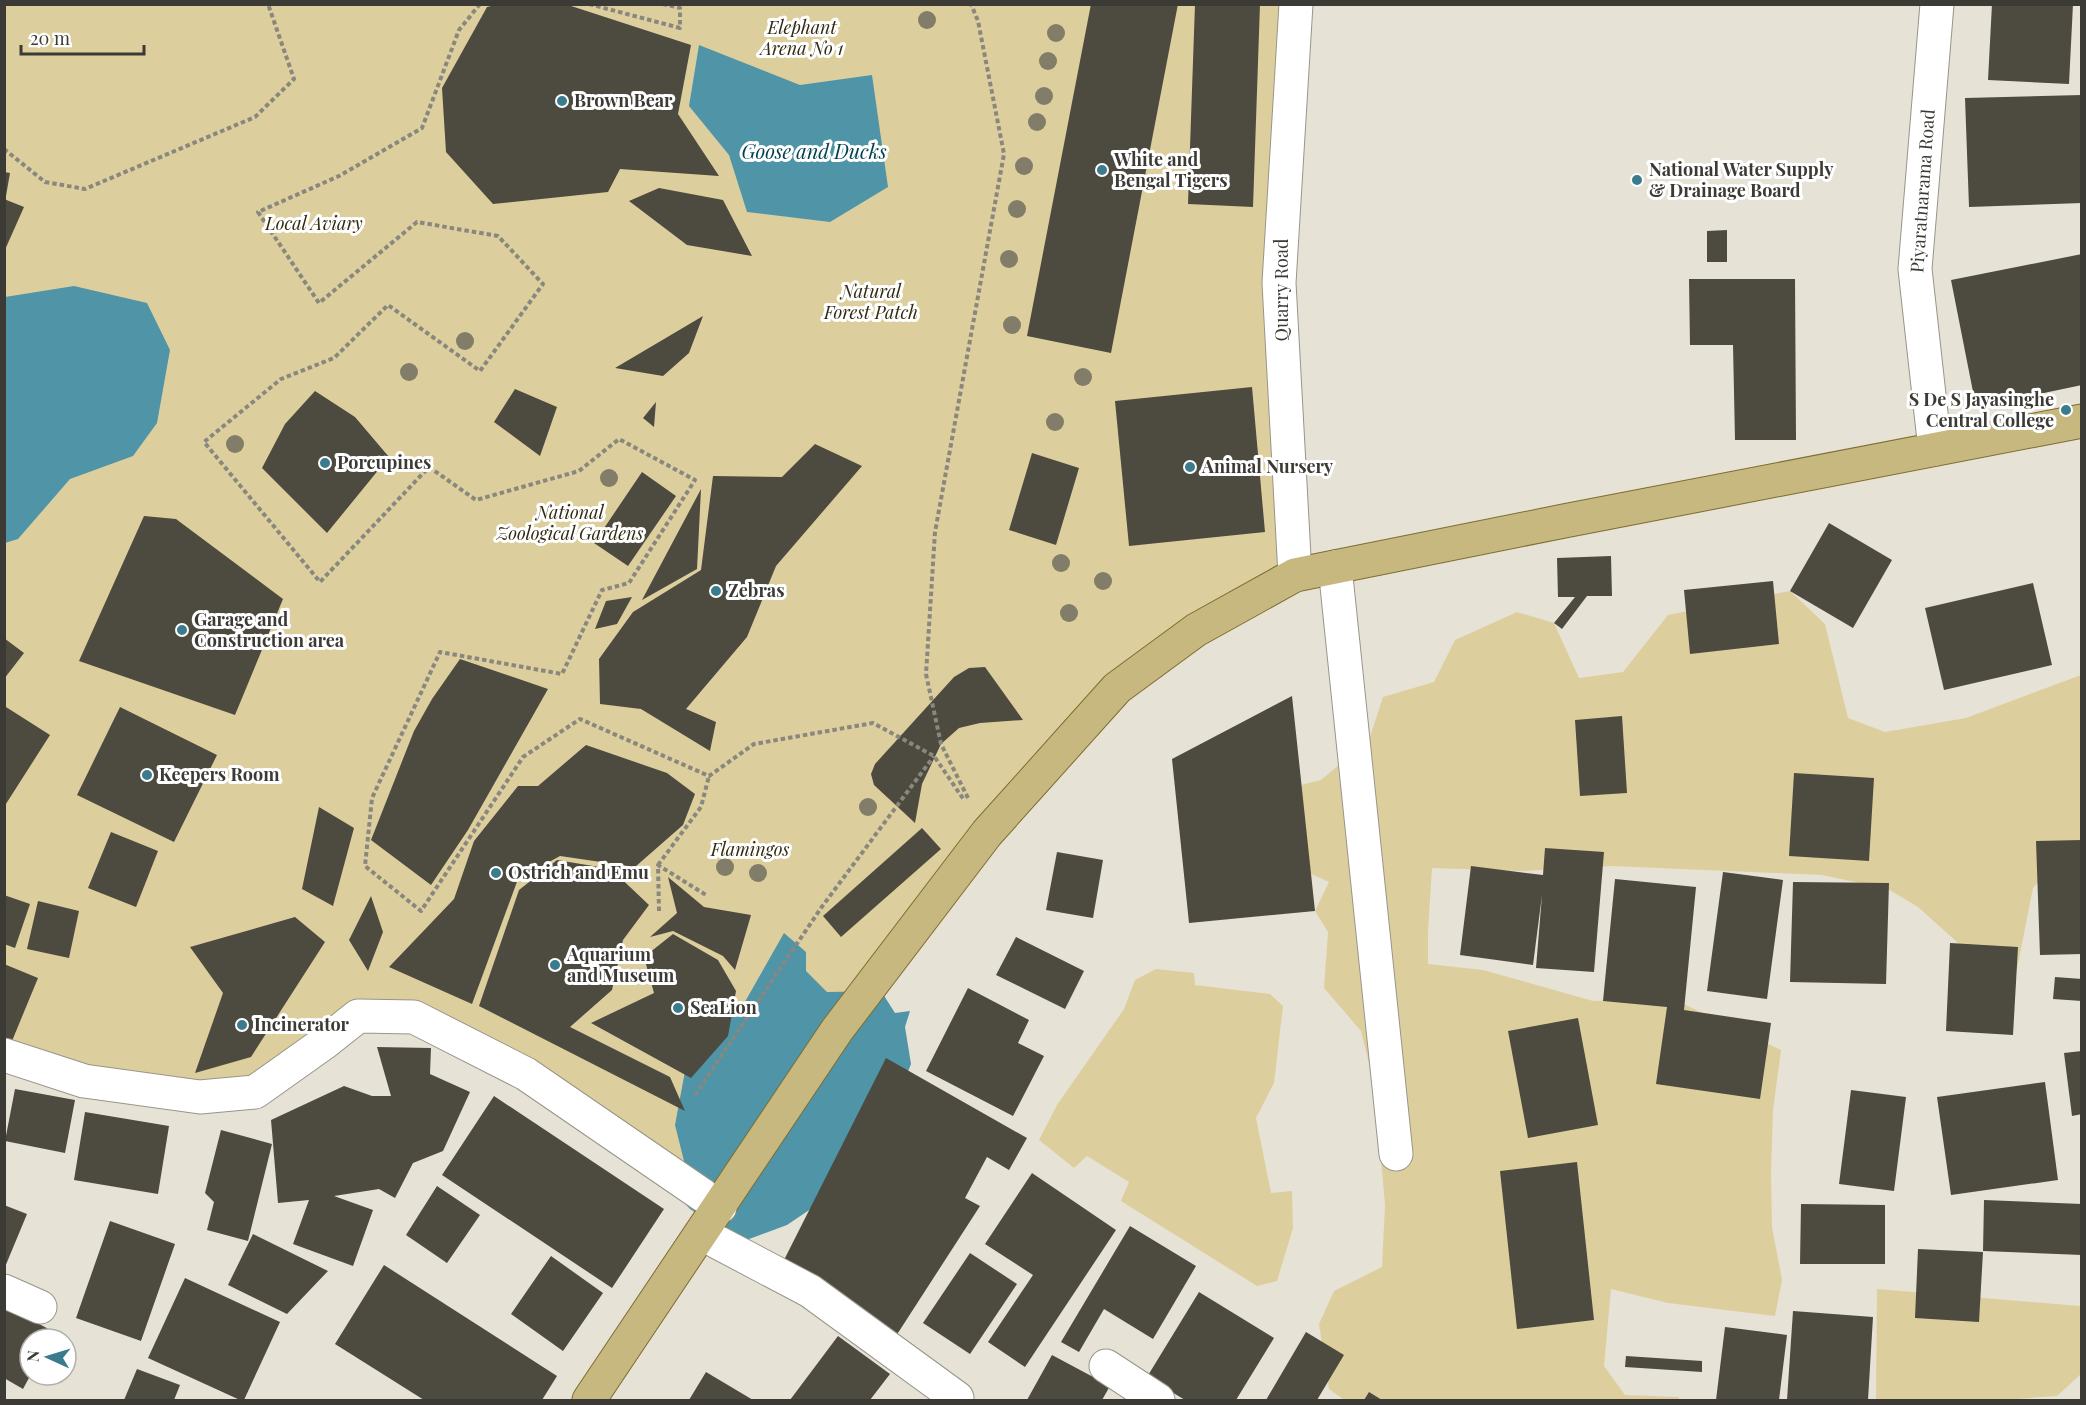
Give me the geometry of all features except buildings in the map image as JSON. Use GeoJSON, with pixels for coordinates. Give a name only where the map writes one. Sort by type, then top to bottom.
{"type":"FeatureCollection","features":[{"type":"Feature","properties":{"kind":"main road"},"geometry":{"type":"LineString","coordinates":[[589,1401],[837,1030],[987,833],[1117,688],[1196,630],[1296,575],[1564,520],[2082,421]]}},
{"type":"Feature","properties":{"kind":"street","name":"Quarry Road"},"geometry":{"type":"LineString","coordinates":[[1296,4],[1279,283],[1296,575]]}},
{"type":"Feature","properties":{"kind":"street","name":"Piyaratnarama Road"},"geometry":{"type":"LineString","coordinates":[[1935,449],[1915,269],[1937,4]]}},
{"type":"Feature","properties":{"kind":"street"},"geometry":{"type":"LineString","coordinates":[[1335,567],[1396,1154]]}},
{"type":"Feature","properties":{"kind":"street"},"geometry":{"type":"LineString","coordinates":[[4,1055],[84,1081],[200,1097],[255,1092],[358,1016],[414,1017],[526,1074],[720,1207]]}},
{"type":"Feature","properties":{"kind":"street"},"geometry":{"type":"LineString","coordinates":[[702,1234],[810,1292],[957,1398]]}},
{"type":"Feature","properties":{"kind":"street"},"geometry":{"type":"LineString","coordinates":[[4,1291],[40,1307]]}},
{"type":"Feature","properties":{"kind":"street"},"geometry":{"type":"LineString","coordinates":[[1106,1366],[1158,1401]]}},
{"type":"Feature","properties":{"kind":"path"},"geometry":{"type":"LineString","coordinates":[[4,149],[45,182],[85,189],[255,117],[294,79],[268,4]]}},
{"type":"Feature","properties":{"kind":"path"},"geometry":{"type":"LineString","coordinates":[[480,4],[459,30],[422,128],[339,176],[258,212],[318,303],[417,222],[498,236],[543,284],[480,371],[388,304],[334,358],[280,379],[204,442],[320,582],[429,467],[476,500],[579,471],[620,439],[695,480],[629,583],[602,590],[562,674],[440,652],[372,798],[365,866],[421,910],[523,757],[580,719],[709,776]]}},
{"type":"Feature","properties":{"kind":"path"},"geometry":{"type":"LineString","coordinates":[[589,4],[680,28],[680,8],[663,4]]}},
{"type":"Feature","properties":{"kind":"path"},"geometry":{"type":"LineString","coordinates":[[971,4],[978,21],[1004,154],[935,532],[926,674],[940,744],[987,833]]}},
{"type":"Feature","properties":{"kind":"path"},"geometry":{"type":"LineString","coordinates":[[659,911],[658,865],[701,807],[709,776],[754,744],[873,723],[934,756],[987,833]]}},
{"type":"Feature","properties":{"kind":"path"},"geometry":{"type":"LineString","coordinates":[[695,1095],[821,908],[934,756]]}},
{"type":"Feature","properties":{"kind":"path"},"geometry":{"type":"LineString","coordinates":[[658,865],[706,895]]}},
{"type":"Feature","properties":{"kind":"green space","name":"National Zoological Gardens"},"geometry":{"type":"Polygon","coordinates":[[[5,5],[1296,5],[1279,283],[1295,575],[1117,688],[720,1207],[414,1017],[358,1016],[255,1092],[5,1055],[5,5]]]}},
{"type":"Feature","properties":{"kind":"green space"},"geometry":{"type":"Polygon","coordinates":[[[1790,591],[1825,624],[1848,718],[1885,732],[1966,718],[2081,675],[2081,870],[2054,866],[2033,888],[2017,969],[1978,961],[1918,907],[1888,889],[1822,875],[1611,866],[1522,871],[1432,868],[1428,964],[1483,970],[1593,1001],[1673,999],[1781,1050],[1773,1110],[1771,1172],[1772,1227],[1782,1280],[1775,1316],[1668,1303],[1611,1289],[1604,1366],[1625,1395],[1679,1397],[1679,1400],[1344,1400],[1329,1389],[1319,1324],[1334,1291],[1382,1267],[1385,1205],[1375,1088],[1361,1031],[1324,988],[1328,932],[1315,911],[1329,882],[1282,861],[1253,797],[1321,780],[1369,740],[1383,697],[1434,682],[1455,640],[1517,612],[1554,623],[1579,678],[1623,672],[1668,615],[1790,591]]]}},
{"type":"Feature","properties":{"kind":"green space"},"geometry":{"type":"Polygon","coordinates":[[[1156,969],[1194,973],[1195,985],[1270,994],[1283,1006],[1274,1083],[1256,1118],[1271,1193],[1292,1191],[1293,1228],[1277,1281],[1257,1286],[1121,1201],[1129,1182],[1087,1156],[1074,1168],[1039,1140],[1057,1105],[1124,1009],[1135,980],[1156,969]]]}},
{"type":"Feature","properties":{"kind":"green space"},"geometry":{"type":"Polygon","coordinates":[[[1877,1289],[2080,1306],[2081,1374],[2057,1396],[2003,1400],[1876,1400],[1877,1289]]]}},
{"type":"Feature","properties":{"kind":"water","name":"Goose and Ducks"},"geometry":{"type":"Polygon","coordinates":[[[699,45],[800,85],[872,75],[888,187],[830,222],[747,212],[729,155],[689,106],[699,45]]]}},
{"type":"Feature","properties":{"kind":"water"},"geometry":{"type":"Polygon","coordinates":[[[74,286],[147,303],[170,350],[157,423],[133,456],[70,479],[18,539],[5,543],[5,297],[74,286]]]}},
{"type":"Feature","properties":{"kind":"water"},"geometry":{"type":"Polygon","coordinates":[[[784,933],[806,952],[806,971],[827,992],[881,991],[895,1013],[910,1011],[905,1027],[911,1064],[895,1104],[827,1198],[787,1225],[741,1242],[690,1209],[662,1179],[684,1161],[675,1125],[691,1039],[742,1007],[784,933]]]}},
{"type":"Feature","properties":{"kind":"place","name":"Brown Bear"},"geometry":{"type":"Point","coordinates":[562,101]}},
{"type":"Feature","properties":{"kind":"place","name":"White and Bengal Tigers"},"geometry":{"type":"Point","coordinates":[1102,170]}},
{"type":"Feature","properties":{"kind":"place","name":"National Water Supply & Drainage Board"},"geometry":{"type":"Point","coordinates":[1637,180]}},
{"type":"Feature","properties":{"kind":"place","name":"S De S Jayasinghe Central College"},"geometry":{"type":"Point","coordinates":[2066,410]}},
{"type":"Feature","properties":{"kind":"place","name":"Porcupines"},"geometry":{"type":"Point","coordinates":[325,463]}},
{"type":"Feature","properties":{"kind":"place","name":"Animal Nursery"},"geometry":{"type":"Point","coordinates":[1190,467]}},
{"type":"Feature","properties":{"kind":"place","name":"Zebras"},"geometry":{"type":"Point","coordinates":[716,591]}},
{"type":"Feature","properties":{"kind":"place","name":"Garage and Construction area"},"geometry":{"type":"Point","coordinates":[182,630]}},
{"type":"Feature","properties":{"kind":"place","name":"Keepers Room"},"geometry":{"type":"Point","coordinates":[147,775]}},
{"type":"Feature","properties":{"kind":"place","name":"Ostrich and Emu"},"geometry":{"type":"Point","coordinates":[496,873]}},
{"type":"Feature","properties":{"kind":"place","name":"Aquarium and Museum"},"geometry":{"type":"Point","coordinates":[555,965]}},
{"type":"Feature","properties":{"kind":"place","name":"SeaLion"},"geometry":{"type":"Point","coordinates":[678,1008]}},
{"type":"Feature","properties":{"kind":"place","name":"Incinerator"},"geometry":{"type":"Point","coordinates":[242,1025]}},
{"type":"Feature","properties":{"kind":"park label","name":"Elephant Arena No 1"},"geometry":{"type":"Point","coordinates":[802,38]}},
{"type":"Feature","properties":{"kind":"park label","name":"Local Aviary"},"geometry":{"type":"Point","coordinates":[314,224]}},
{"type":"Feature","properties":{"kind":"park label","name":"Natural Forest Patch"},"geometry":{"type":"Point","coordinates":[871,302]}},
{"type":"Feature","properties":{"kind":"park label","name":"Flamingos"},"geometry":{"type":"Point","coordinates":[750,850]}}]}
